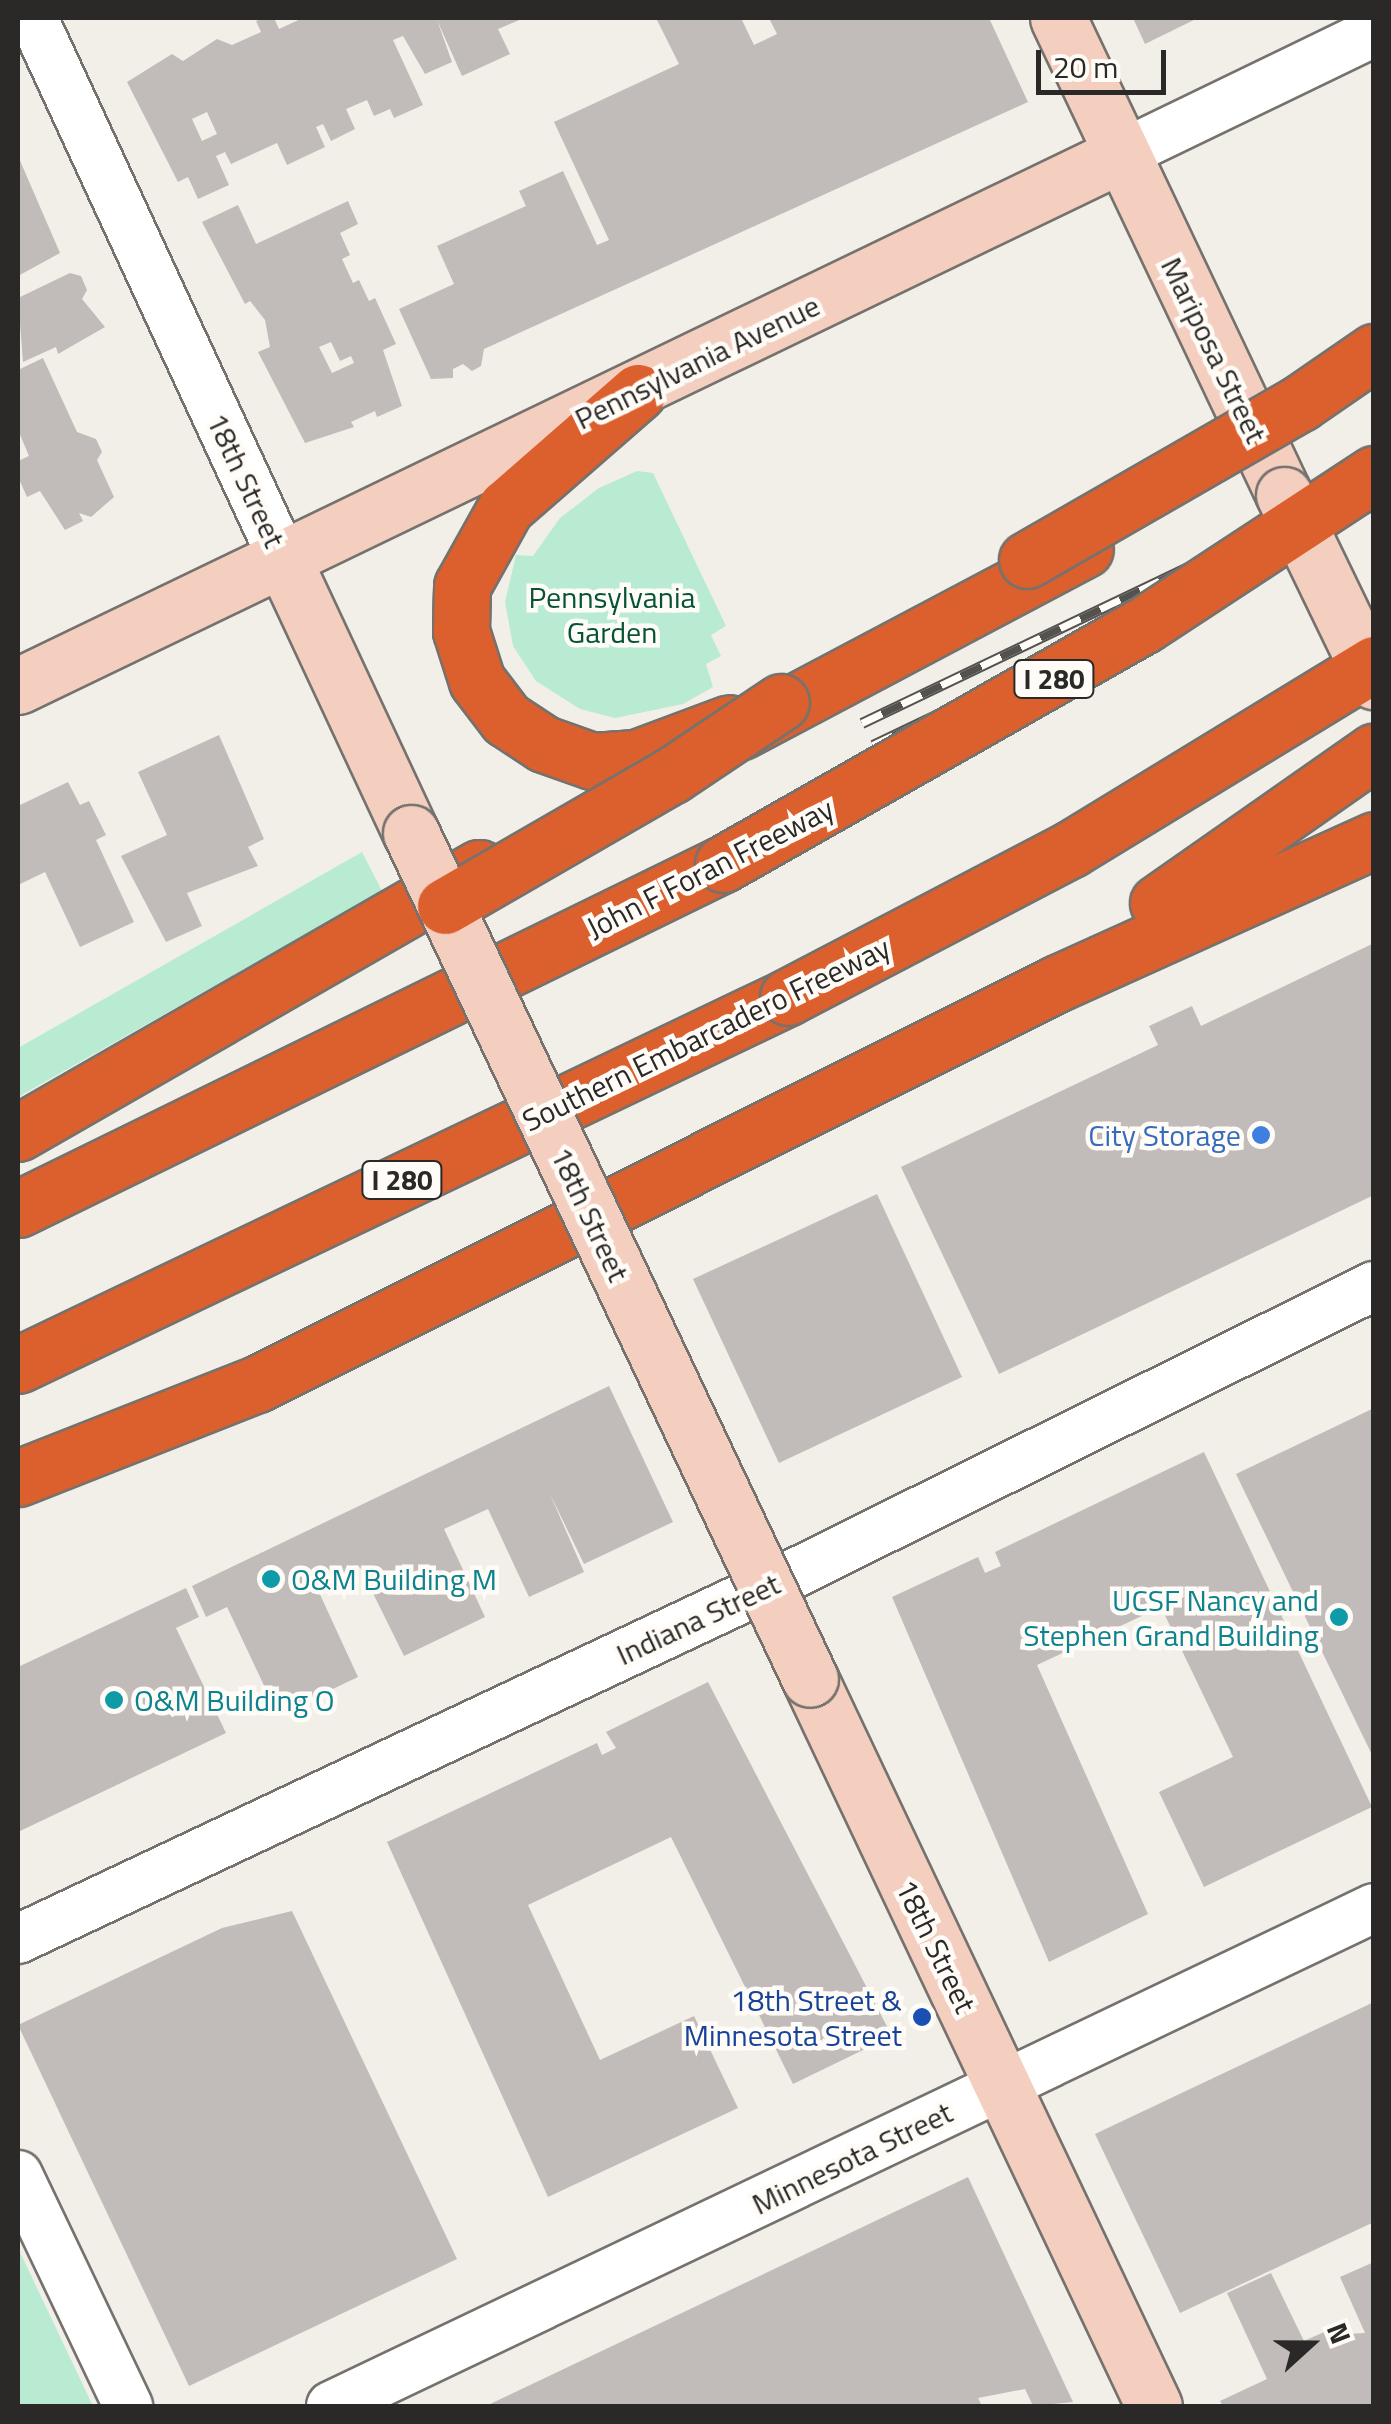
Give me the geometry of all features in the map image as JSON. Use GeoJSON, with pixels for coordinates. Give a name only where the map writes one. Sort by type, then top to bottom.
{"type":"FeatureCollection","features":[{"type":"Feature","properties":{"kind":"highway"},"geometry":{"type":"LineString","coordinates":[[445,906],[672,775],[781,702],[1300,403],[1374,352]]}},
{"type":"Feature","properties":{"kind":"highway"},"geometry":{"type":"LineString","coordinates":[[638,392],[506,506],[462,586],[461,630],[477,680],[506,719],[544,744],[592,761],[636,758],[781,702]]}},
{"type":"Feature","properties":{"kind":"highway","name":"John F Foran Freeway"},"geometry":{"type":"LineString","coordinates":[[18,1209],[723,864],[1144,625],[1374,474]]}},
{"type":"Feature","properties":{"kind":"highway"},"geometry":{"type":"LineString","coordinates":[[18,1133],[381,920],[1274,475]]}},
{"type":"Feature","properties":{"kind":"highway","name":"Southern Embarcadero Freeway"},"geometry":{"type":"LineString","coordinates":[[18,1365],[788,997],[1071,849],[1374,664]]}},
{"type":"Feature","properties":{"kind":"highway"},"geometry":{"type":"LineString","coordinates":[[590,1215],[842,1091],[1052,970],[1211,870],[1374,752]]}},
{"type":"Feature","properties":{"kind":"highway"},"geometry":{"type":"LineString","coordinates":[[18,1478],[257,1384],[1074,975],[1374,840]]}},
{"type":"Feature","properties":{"kind":"main road","name":"Mariposa Street"},"geometry":{"type":"LineString","coordinates":[[1058,18],[1374,681]]}},
{"type":"Feature","properties":{"kind":"main road","name":"Pennsylvania Avenue"},"geometry":{"type":"LineString","coordinates":[[18,686],[638,392],[1122,154]]}},
{"type":"Feature","properties":{"kind":"main road","name":"18th Street"},"geometry":{"type":"LineString","coordinates":[[284,559],[1154,2406]]}},
{"type":"Feature","properties":{"kind":"street","name":"18th Street"},"geometry":{"type":"LineString","coordinates":[[42,28],[284,559]]}},
{"type":"Feature","properties":{"kind":"street","name":"Pennsylvania Avenue"},"geometry":{"type":"LineString","coordinates":[[1122,154],[1374,32]]}},
{"type":"Feature","properties":{"kind":"street","name":"Indiana Street"},"geometry":{"type":"LineString","coordinates":[[18,1939],[783,1579],[1374,1286]]}},
{"type":"Feature","properties":{"kind":"street","name":"Minnesota Street"},"geometry":{"type":"LineString","coordinates":[[331,2406],[1374,1908]]}},
{"type":"Feature","properties":{"kind":"street"},"geometry":{"type":"LineString","coordinates":[[18,2175],[128,2406]]}},
{"type":"Feature","properties":{"kind":"green space","name":"Pennsylvania Garden"},"geometry":{"type":"Polygon","coordinates":[[[637,471],[653,473],[726,626],[711,635],[721,656],[706,664],[713,687],[683,704],[615,718],[580,709],[536,681],[513,646],[505,602],[516,555],[533,556],[560,518],[599,488],[637,471]]]}},
{"type":"Feature","properties":{"kind":"green space"},"geometry":{"type":"Polygon","coordinates":[[[362,852],[382,891],[18,1097],[18,1048],[362,852]]]}},
{"type":"Feature","properties":{"kind":"green space"},"geometry":{"type":"Polygon","coordinates":[[[18,2248],[93,2406],[18,2406],[18,2248]]]}},
{"type":"Feature","properties":{"kind":"building"},"geometry":{"type":"Polygon","coordinates":[[[274,18],[279,29],[303,18],[524,18],[498,29],[510,54],[462,76],[437,20],[452,62],[425,74],[403,36],[393,40],[423,105],[394,118],[390,109],[374,116],[367,100],[346,109],[355,129],[331,141],[323,124],[316,127],[325,147],[287,165],[277,143],[231,164],[225,152],[216,156],[229,185],[198,199],[188,177],[178,182],[127,82],[172,54],[183,61],[217,39],[232,45],[261,32],[256,21],[274,18]],[[207,112],[192,119],[202,141],[217,134],[207,112]]]}},
{"type":"Feature","properties":{"kind":"building"},"geometry":{"type":"Polygon","coordinates":[[[656,18],[741,18],[754,45],[777,34],[770,20],[776,18],[989,18],[1028,102],[484,349],[481,366],[472,371],[463,364],[453,369],[453,378],[431,379],[399,309],[454,284],[437,246],[526,206],[519,191],[563,171],[597,245],[609,240],[554,122],[679,64],[656,18]]]}},
{"type":"Feature","properties":{"kind":"building"},"geometry":{"type":"Polygon","coordinates":[[[1133,18],[1198,18],[1145,44],[1133,18]]]}},
{"type":"Feature","properties":{"kind":"building"},"geometry":{"type":"Polygon","coordinates":[[[18,156],[60,253],[18,276],[18,156]]]}},
{"type":"Feature","properties":{"kind":"building"},"geometry":{"type":"Polygon","coordinates":[[[348,201],[358,224],[340,233],[350,255],[342,259],[353,283],[359,280],[369,301],[375,298],[396,344],[383,350],[402,406],[377,417],[375,411],[351,422],[354,427],[305,443],[258,352],[270,347],[265,320],[250,301],[245,304],[202,222],[238,205],[256,244],[348,201]],[[331,342],[319,347],[332,373],[354,363],[351,356],[340,361],[331,342]]]}},
{"type":"Feature","properties":{"kind":"building"},"geometry":{"type":"Polygon","coordinates":[[[70,273],[81,276],[87,290],[82,299],[105,327],[58,354],[56,347],[23,362],[18,298],[70,273]]]}},
{"type":"Feature","properties":{"kind":"building"},"geometry":{"type":"Polygon","coordinates":[[[43,358],[77,432],[96,439],[102,452],[97,460],[114,497],[91,517],[79,513],[83,521],[65,530],[40,491],[27,497],[18,477],[18,461],[29,456],[18,430],[18,370],[43,358]]]}},
{"type":"Feature","properties":{"kind":"building"},"geometry":{"type":"Polygon","coordinates":[[[219,735],[264,839],[248,847],[258,866],[187,893],[202,926],[166,942],[121,856],[167,835],[138,772],[219,735]]]}},
{"type":"Feature","properties":{"kind":"building"},"geometry":{"type":"Polygon","coordinates":[[[68,782],[80,805],[89,801],[106,835],[96,840],[134,922],[80,947],[45,872],[18,885],[18,806],[68,782]]]}},
{"type":"Feature","properties":{"kind":"building"},"geometry":{"type":"Polygon","coordinates":[[[1374,943],[1374,1195],[999,1374],[901,1167],[1158,1045],[1149,1026],[1192,1006],[1201,1026],[1374,943]]]}},
{"type":"Feature","properties":{"kind":"building"},"geometry":{"type":"Polygon","coordinates":[[[877,1194],[962,1377],[779,1463],[693,1279],[877,1194]]]}},
{"type":"Feature","properties":{"kind":"building","name":"O&M Building M"},"geometry":{"type":"Polygon","coordinates":[[[609,1386],[673,1522],[584,1564],[549,1492],[584,1572],[529,1597],[488,1509],[444,1529],[485,1617],[404,1656],[360,1567],[317,1588],[358,1677],[278,1715],[227,1607],[206,1617],[192,1586],[609,1386]]]}},
{"type":"Feature","properties":{"kind":"building","name":"UCSF Nancy and Stephen Grand Building"},"geometry":{"type":"Polygon","coordinates":[[[1374,1408],[1374,1759],[1236,1474],[1374,1408]]]}},
{"type":"Feature","properties":{"kind":"building"},"geometry":{"type":"Polygon","coordinates":[[[1204,1452],[1372,1807],[1204,1887],[1159,1792],[1233,1757],[1161,1607],[1037,1665],[1148,1914],[1049,1962],[892,1597],[978,1557],[985,1573],[1001,1566],[995,1552],[1204,1452]]]}},
{"type":"Feature","properties":{"kind":"building","name":"O&M Building O"},"geometry":{"type":"Polygon","coordinates":[[[186,1588],[199,1617],[176,1628],[226,1733],[18,1832],[18,1667],[186,1588]]]}},
{"type":"Feature","properties":{"kind":"building"},"geometry":{"type":"Polygon","coordinates":[[[708,1682],[892,2036],[793,2084],[671,1837],[528,1905],[600,2060],[694,2016],[738,2108],[548,2197],[387,1842],[597,1743],[602,1755],[616,1748],[606,1732],[708,1682]]]}},
{"type":"Feature","properties":{"kind":"building"},"geometry":{"type":"Polygon","coordinates":[[[292,1911],[457,2259],[189,2386],[18,2025],[222,1928],[292,1911]]]}},
{"type":"Feature","properties":{"kind":"building"},"geometry":{"type":"Polygon","coordinates":[[[1374,2002],[1374,2222],[1180,2313],[1095,2134],[1374,2002]]]}},
{"type":"Feature","properties":{"kind":"building"},"geometry":{"type":"Polygon","coordinates":[[[968,2177],[1073,2402],[1033,2406],[1025,2389],[978,2398],[982,2406],[486,2406],[968,2177]]]}},
{"type":"Feature","properties":{"kind":"building"},"geometry":{"type":"Polygon","coordinates":[[[1374,2262],[1374,2406],[1223,2406],[1220,2401],[1267,2379],[1227,2293],[1271,2273],[1304,2341],[1342,2324],[1346,2334],[1365,2333],[1340,2277],[1374,2262]]]}},
{"type":"Feature","properties":{"kind":"railway"},"geometry":{"type":"LineString","coordinates":[[862,723],[1374,478]]}},
{"type":"Feature","properties":{"kind":"railway"},"geometry":{"type":"LineString","coordinates":[[873,745],[1374,505]]}},
{"type":"Feature","properties":{"kind":"place","name":"City Storage"},"geometry":{"type":"Point","coordinates":[1261,1135]}},
{"type":"Feature","properties":{"kind":"place","name":"O&M Building M"},"geometry":{"type":"Point","coordinates":[271,1579]}},
{"type":"Feature","properties":{"kind":"place","name":"UCSF Nancy and Stephen Grand Building"},"geometry":{"type":"Point","coordinates":[1339,1617]}},
{"type":"Feature","properties":{"kind":"place","name":"O&M Building O"},"geometry":{"type":"Point","coordinates":[114,1700]}},
{"type":"Feature","properties":{"kind":"place","name":"18th Street & Minnesota Street"},"geometry":{"type":"Point","coordinates":[922,2017]}}]}
